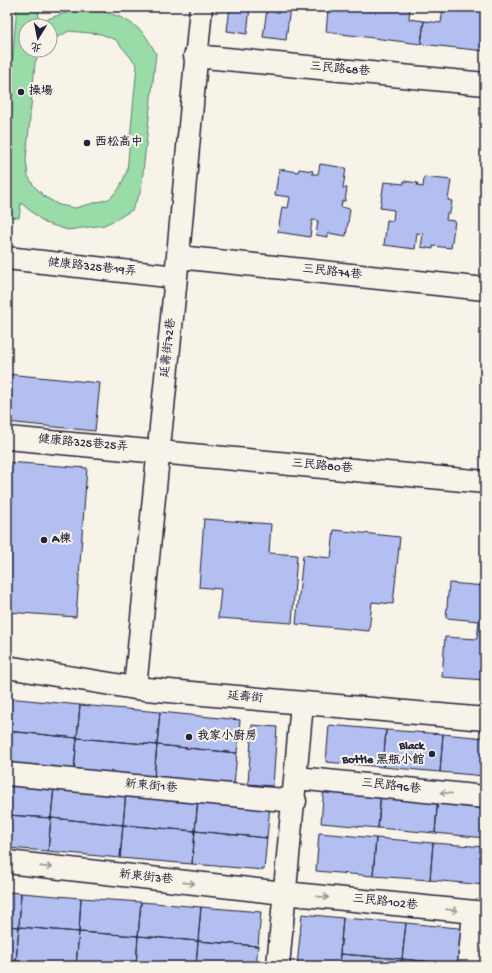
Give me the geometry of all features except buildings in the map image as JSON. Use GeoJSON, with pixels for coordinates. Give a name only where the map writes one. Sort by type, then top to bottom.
{"type":"FeatureCollection","features":[{"type":"Feature","properties":{"kind":"street","name":"延壽街72巷"},"geometry":{"type":"LineString","coordinates":[[135,688],[177,267],[200,7]]}},
{"type":"Feature","properties":{"kind":"street","name":"三民路68巷"},"geometry":{"type":"LineString","coordinates":[[195,56],[485,84]]}},
{"type":"Feature","properties":{"kind":"street","name":"健康路325巷19弄"},"geometry":{"type":"LineString","coordinates":[[7,258],[177,267]]}},
{"type":"Feature","properties":{"kind":"street","name":"三民路74巷"},"geometry":{"type":"LineString","coordinates":[[177,267],[485,289]]}},
{"type":"Feature","properties":{"kind":"street","name":"健康路325巷25弄"},"geometry":{"type":"LineString","coordinates":[[7,438],[159,452]]}},
{"type":"Feature","properties":{"kind":"street","name":"三民路80巷"},"geometry":{"type":"LineString","coordinates":[[159,452],[485,482]]}},
{"type":"Feature","properties":{"kind":"street","name":"延壽街"},"geometry":{"type":"LineString","coordinates":[[7,667],[135,688],[485,719]]}},
{"type":"Feature","properties":{"kind":"street"},"geometry":{"type":"LineString","coordinates":[[278,966],[302,703]]}},
{"type":"Feature","properties":{"kind":"street","name":"新東街1巷"},"geometry":{"type":"LineString","coordinates":[[7,774],[294,801]]}},
{"type":"Feature","properties":{"kind":"street","name":"三民路96巷"},"geometry":{"type":"LineString","coordinates":[[296,778],[485,797]]}},
{"type":"Feature","properties":{"kind":"street","name":"新東街3巷"},"geometry":{"type":"LineString","coordinates":[[7,862],[284,893]]}},
{"type":"Feature","properties":{"kind":"street","name":"三民路102巷"},"geometry":{"type":"LineString","coordinates":[[284,893],[480,912]]}},
{"type":"Feature","properties":{"kind":"street"},"geometry":{"type":"LineString","coordinates":[[469,966],[480,912]]}},
{"type":"Feature","properties":{"kind":"green space","name":"操場"},"geometry":{"type":"Polygon","coordinates":[[[17,7],[39,7],[38,18],[18,18],[18,58],[37,58],[35,63],[26,160],[28,176],[34,186],[45,197],[59,205],[75,208],[109,199],[119,189],[127,171],[137,65],[116,40],[101,34],[69,31],[58,37],[58,18],[51,18],[65,13],[93,11],[120,17],[133,24],[144,34],[156,53],[141,191],[132,210],[104,225],[68,230],[45,223],[21,203],[19,218],[7,216],[7,119],[17,7]]]}},
{"type":"Feature","properties":{"kind":"place","name":"操場"},"geometry":{"type":"Point","coordinates":[21,92]}},
{"type":"Feature","properties":{"kind":"place","name":"西松高中"},"geometry":{"type":"Point","coordinates":[87,143]}},
{"type":"Feature","properties":{"kind":"place","name":"A棟"},"geometry":{"type":"Point","coordinates":[44,540]}},
{"type":"Feature","properties":{"kind":"place","name":"我家小廚房"},"geometry":{"type":"Point","coordinates":[189,737]}},
{"type":"Feature","properties":{"kind":"place","name":"Black Bottle 黑瓶小館"},"geometry":{"type":"Point","coordinates":[432,754]}}]}
